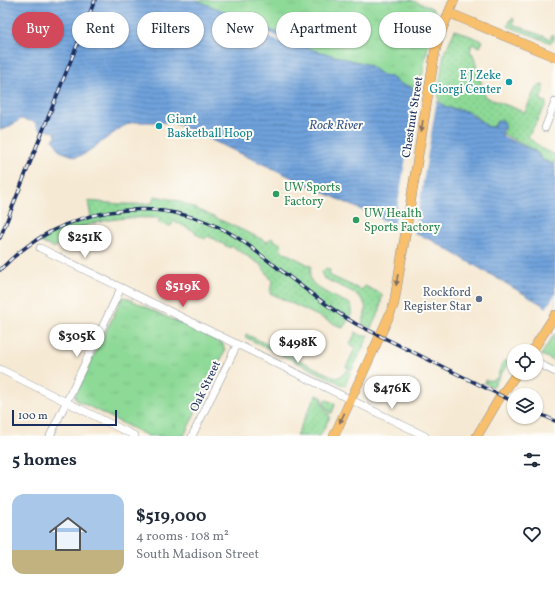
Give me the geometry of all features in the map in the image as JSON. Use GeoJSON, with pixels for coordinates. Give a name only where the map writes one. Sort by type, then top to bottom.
{"type":"FeatureCollection","features":[{"type":"Feature","properties":{"kind":"main road","name":"Chestnut Street"},"geometry":{"type":"LineString","coordinates":[[334,436],[394,304],[435,52],[439,37],[454,0]]}},
{"type":"Feature","properties":{"kind":"main road"},"geometry":{"type":"LineString","coordinates":[[449,13],[555,58]]}},
{"type":"Feature","properties":{"kind":"main road"},"geometry":{"type":"LineString","coordinates":[[537,344],[555,316]]}},
{"type":"Feature","properties":{"kind":"main road"},"geometry":{"type":"LineString","coordinates":[[477,436],[512,380]]}},
{"type":"Feature","properties":{"kind":"street"},"geometry":{"type":"LineString","coordinates":[[545,128],[555,102]]}},
{"type":"Feature","properties":{"kind":"street"},"geometry":{"type":"LineString","coordinates":[[40,248],[425,436]]}},
{"type":"Feature","properties":{"kind":"street"},"geometry":{"type":"LineString","coordinates":[[50,436],[121,288]]}},
{"type":"Feature","properties":{"kind":"street","name":"Oak Street"},"geometry":{"type":"LineString","coordinates":[[192,436],[237,345]]}},
{"type":"Feature","properties":{"kind":"street"},"geometry":{"type":"LineString","coordinates":[[543,366],[555,372]]}},
{"type":"Feature","properties":{"kind":"street"},"geometry":{"type":"LineString","coordinates":[[0,369],[135,436]]}},
{"type":"Feature","properties":{"kind":"green space"},"geometry":{"type":"Polygon","coordinates":[[[196,0],[411,0],[436,12],[379,12],[379,48],[428,48],[420,91],[403,85],[390,76],[382,75],[369,65],[309,48],[371,48],[371,12],[276,12],[276,32],[268,29],[268,12],[226,12],[196,0]]]}},
{"type":"Feature","properties":{"kind":"green space"},"geometry":{"type":"Polygon","coordinates":[[[512,18],[514,19],[513,24],[550,39],[552,34],[554,36],[554,40],[551,43],[508,26],[512,18]]]}},
{"type":"Feature","properties":{"kind":"green space"},"geometry":{"type":"Polygon","coordinates":[[[455,30],[483,41],[480,47],[472,44],[470,52],[473,54],[485,97],[525,112],[536,87],[543,85],[544,91],[540,99],[546,102],[546,107],[528,137],[542,149],[555,155],[555,164],[541,159],[539,154],[535,151],[503,134],[506,126],[503,120],[497,121],[494,126],[489,127],[470,112],[448,108],[439,101],[438,93],[444,54],[455,30]]]}},
{"type":"Feature","properties":{"kind":"green space"},"geometry":{"type":"Polygon","coordinates":[[[155,196],[175,200],[188,205],[268,242],[271,238],[282,245],[280,250],[311,266],[310,278],[316,286],[350,304],[352,310],[349,319],[343,328],[270,293],[272,281],[261,265],[232,246],[230,248],[208,236],[205,239],[196,234],[196,232],[174,221],[171,226],[158,223],[160,218],[116,219],[74,230],[71,237],[54,248],[38,241],[64,227],[91,218],[88,201],[120,204],[144,204],[152,203],[155,196]]]}},
{"type":"Feature","properties":{"kind":"green space"},"geometry":{"type":"Polygon","coordinates":[[[326,268],[330,270],[329,275],[361,290],[365,286],[382,294],[380,310],[371,328],[362,324],[365,311],[364,302],[358,295],[324,278],[322,272],[326,268]]]}},
{"type":"Feature","properties":{"kind":"green space"},"geometry":{"type":"Polygon","coordinates":[[[125,297],[223,344],[225,351],[184,436],[148,436],[76,400],[75,395],[121,300],[125,297]]]}},
{"type":"Feature","properties":{"kind":"green space"},"geometry":{"type":"Polygon","coordinates":[[[356,332],[363,336],[369,335],[352,370],[346,367],[355,348],[350,344],[356,332]]]}},
{"type":"Feature","properties":{"kind":"green space"},"geometry":{"type":"Polygon","coordinates":[[[555,333],[555,361],[543,356],[543,352],[555,333]]]}},
{"type":"Feature","properties":{"kind":"green space"},"geometry":{"type":"Polygon","coordinates":[[[246,334],[336,378],[347,370],[351,372],[345,386],[245,337],[246,334]]]}},
{"type":"Feature","properties":{"kind":"green space"},"geometry":{"type":"Polygon","coordinates":[[[505,360],[507,361],[507,365],[493,387],[484,383],[485,380],[491,380],[497,377],[505,360]]]}},
{"type":"Feature","properties":{"kind":"green space"},"geometry":{"type":"Polygon","coordinates":[[[316,395],[322,397],[322,403],[330,417],[320,436],[296,436],[316,395]]]}},
{"type":"Feature","properties":{"kind":"green space"},"geometry":{"type":"Polygon","coordinates":[[[325,399],[334,403],[335,405],[332,413],[330,413],[324,404],[325,399]]]}},
{"type":"Feature","properties":{"kind":"water","name":"Rock River"},"geometry":{"type":"Polygon","coordinates":[[[0,0],[196,0],[226,12],[212,12],[212,48],[268,48],[268,29],[276,32],[276,48],[309,48],[369,65],[382,75],[390,76],[403,85],[414,88],[448,108],[468,112],[488,127],[494,127],[497,121],[502,120],[505,125],[502,131],[502,136],[534,151],[538,154],[540,159],[555,165],[555,312],[431,240],[396,226],[177,124],[162,122],[133,122],[122,127],[83,155],[76,157],[60,151],[53,139],[56,136],[55,132],[39,129],[35,122],[21,119],[7,128],[0,130],[0,0]]]}},
{"type":"Feature","properties":{"kind":"pier"},"geometry":{"type":"Polygon","coordinates":[[[268,33],[276,36],[276,40],[268,37],[268,33]]]}},
{"type":"Feature","properties":{"kind":"pier"},"geometry":{"type":"Polygon","coordinates":[[[418,88],[437,99],[414,235],[394,227],[418,88]]]}},
{"type":"Feature","properties":{"kind":"pier"},"geometry":{"type":"Polygon","coordinates":[[[555,294],[555,314],[546,309],[555,294]]]}},
{"type":"Feature","properties":{"kind":"railway"},"geometry":{"type":"LineString","coordinates":[[0,238],[95,0]]}},
{"type":"Feature","properties":{"kind":"railway"},"geometry":{"type":"LineString","coordinates":[[0,270],[24,249],[50,232],[78,220],[107,212],[138,210],[168,212],[199,219],[240,239],[314,296],[356,324],[507,399]]}},
{"type":"Feature","properties":{"kind":"railway"},"geometry":{"type":"LineString","coordinates":[[543,415],[555,421]]}},
{"type":"Feature","properties":{"kind":"place","name":"E J Zeke Giorgi Center"},"geometry":{"type":"Point","coordinates":[509,82]}},
{"type":"Feature","properties":{"kind":"place","name":"Giant Basketball Hoop"},"geometry":{"type":"Point","coordinates":[159,126]}},
{"type":"Feature","properties":{"kind":"place","name":"UW Sports Factory"},"geometry":{"type":"Point","coordinates":[276,194]}},
{"type":"Feature","properties":{"kind":"place","name":"UW Health Sports Factory"},"geometry":{"type":"Point","coordinates":[356,220]}},
{"type":"Feature","properties":{"kind":"place","name":"Rockford Register Star"},"geometry":{"type":"Point","coordinates":[479,299]}}]}
